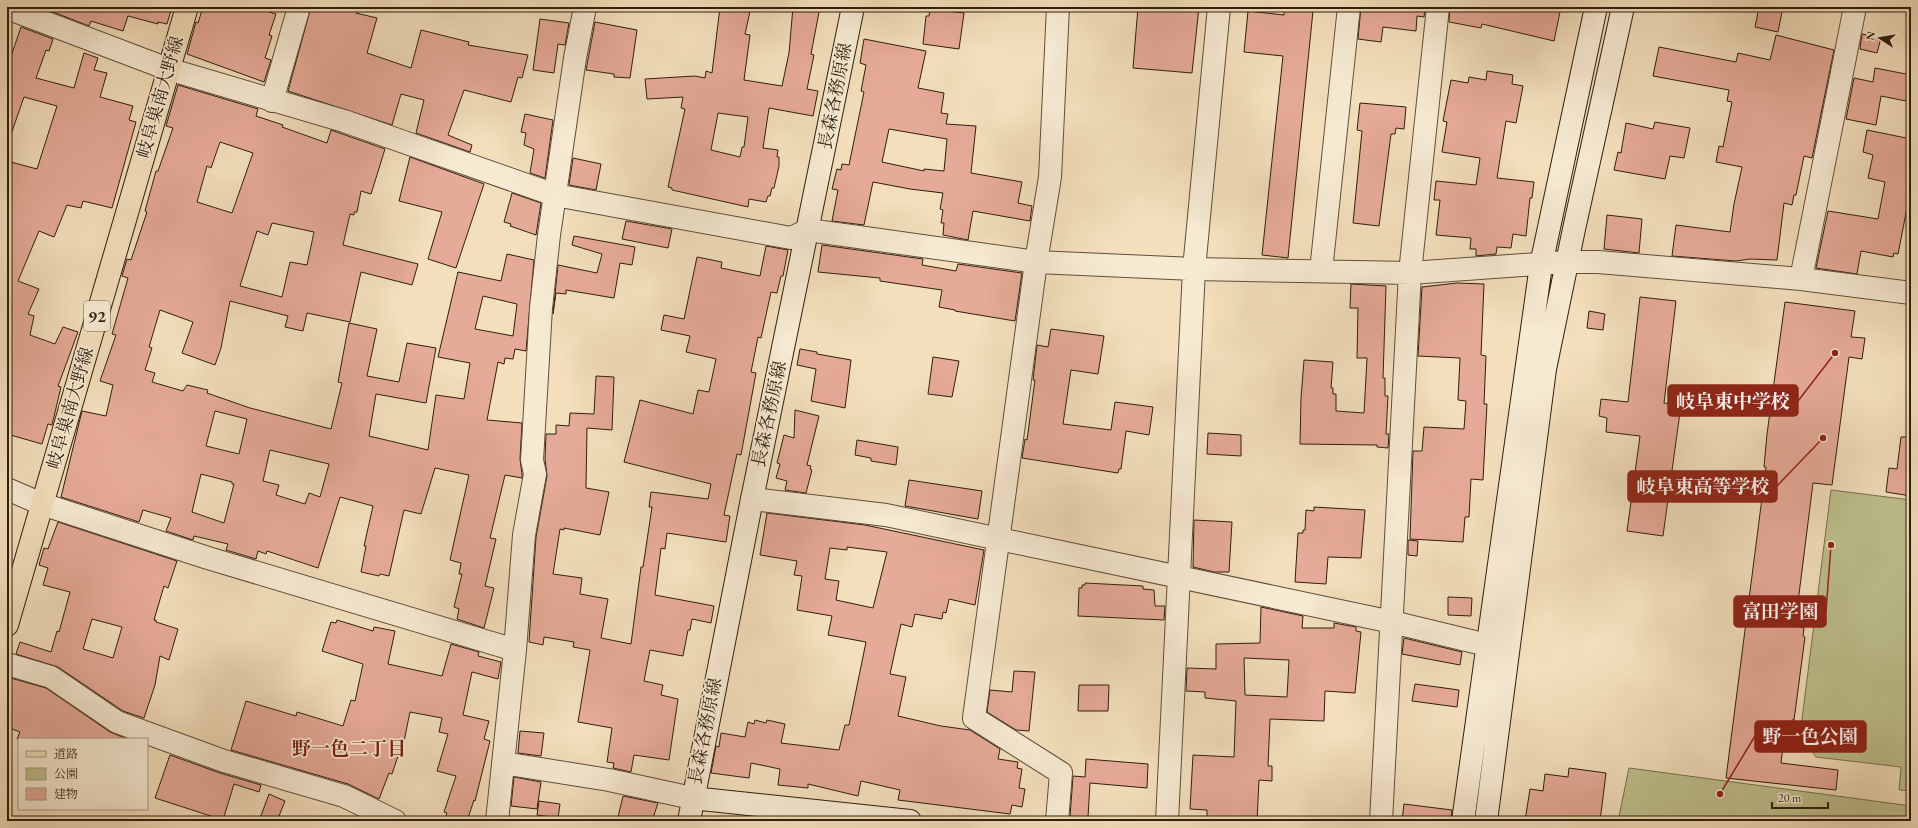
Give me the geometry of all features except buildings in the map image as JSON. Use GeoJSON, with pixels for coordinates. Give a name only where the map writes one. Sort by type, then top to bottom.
{"type":"FeatureCollection","features":[{"type":"Feature","properties":{"kind":"main road","name":"岐阜巣南大野線"},"geometry":{"type":"LineString","coordinates":[[7,625],[187,7]]}},
{"type":"Feature","properties":{"kind":"street"},"geometry":{"type":"LineString","coordinates":[[272,101],[299,7]]}},
{"type":"Feature","properties":{"kind":"street"},"geometry":{"type":"LineString","coordinates":[[497,821],[515,650],[524,535],[535,474],[532,460],[541,308],[555,195],[575,58],[586,7]]}},
{"type":"Feature","properties":{"kind":"street","name":"長森各務原線"},"geometry":{"type":"LineString","coordinates":[[689,821],[692,798],[852,7]]}},
{"type":"Feature","properties":{"kind":"street"},"geometry":{"type":"LineString","coordinates":[[1057,821],[1061,773],[974,718],[1036,262],[1050,177],[1058,7]]}},
{"type":"Feature","properties":{"kind":"street"},"geometry":{"type":"LineString","coordinates":[[1166,821],[1194,269],[1219,7]]}},
{"type":"Feature","properties":{"kind":"street"},"geometry":{"type":"LineString","coordinates":[[1321,271],[1349,7]]}},
{"type":"Feature","properties":{"kind":"street"},"geometry":{"type":"LineString","coordinates":[[1380,821],[1410,273],[1438,7]]}},
{"type":"Feature","properties":{"kind":"street"},"geometry":{"type":"LineString","coordinates":[[1463,821],[1541,265],[1596,7]]}},
{"type":"Feature","properties":{"kind":"street"},"geometry":{"type":"LineString","coordinates":[[1486,821],[1545,369],[1566,262],[1623,7]]}},
{"type":"Feature","properties":{"kind":"street"},"geometry":{"type":"LineString","coordinates":[[1801,279],[1855,7]]}},
{"type":"Feature","properties":{"kind":"street"},"geometry":{"type":"LineString","coordinates":[[7,8],[168,69],[272,101],[344,121],[555,195],[791,238],[808,230],[1036,262],[1194,269],[1410,273],[1541,265],[1566,262],[1598,262],[1801,279],[1911,293]]}},
{"type":"Feature","properties":{"kind":"street"},"geometry":{"type":"LineString","coordinates":[[7,490],[42,504],[208,558],[515,650]]}},
{"type":"Feature","properties":{"kind":"street"},"geometry":{"type":"LineString","coordinates":[[752,499],[886,515],[1392,622],[1487,645]]}},
{"type":"Feature","properties":{"kind":"street"},"geometry":{"type":"LineString","coordinates":[[7,664],[51,677],[117,722],[224,761],[344,796],[395,821]]}},
{"type":"Feature","properties":{"kind":"street"},"geometry":{"type":"LineString","coordinates":[[503,763],[609,780],[692,798],[910,821]]}},
{"type":"Feature","properties":{"kind":"green space"},"geometry":{"type":"Polygon","coordinates":[[[1831,490],[1911,500],[1911,791],[1899,790],[1901,767],[1816,757],[1800,735],[1831,490]]]}},
{"type":"Feature","properties":{"kind":"green space"},"geometry":{"type":"Polygon","coordinates":[[[1629,768],[1911,806],[1911,821],[1618,821],[1629,768]]]}},
{"type":"Feature","properties":{"kind":"place","name":"岐阜東中学校"},"geometry":{"type":"Point","coordinates":[1835,353]}},
{"type":"Feature","properties":{"kind":"place","name":"岐阜東高等学校"},"geometry":{"type":"Point","coordinates":[1823,438]}},
{"type":"Feature","properties":{"kind":"place","name":"富田学園"},"geometry":{"type":"Point","coordinates":[1831,545]}},
{"type":"Feature","properties":{"kind":"place","name":"野一色公園"},"geometry":{"type":"Point","coordinates":[1720,794]}},
{"type":"Feature","properties":{"kind":"district","name":"野一色二丁目"},"geometry":{"type":"Point","coordinates":[349,748]}}]}
